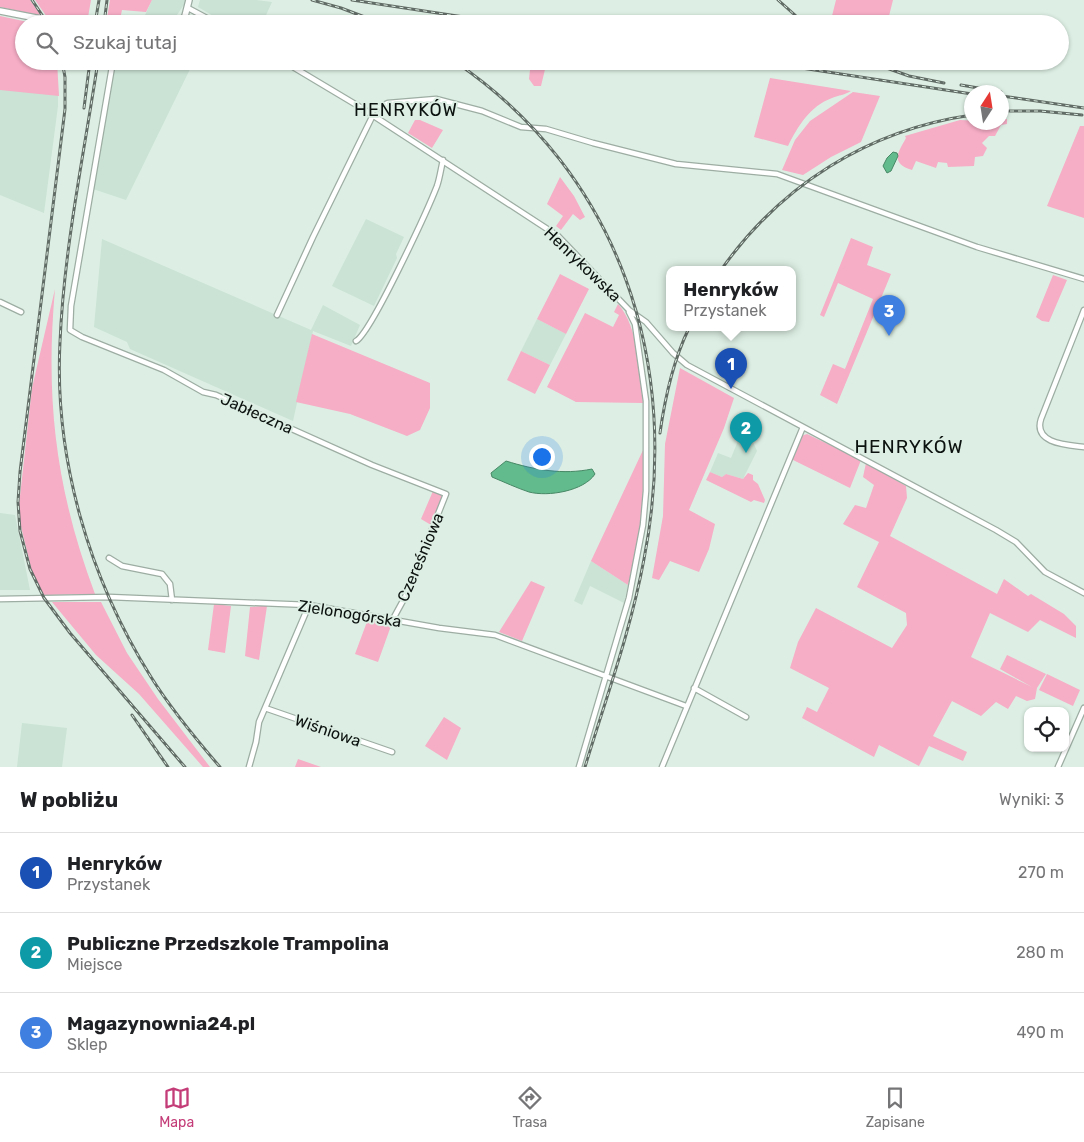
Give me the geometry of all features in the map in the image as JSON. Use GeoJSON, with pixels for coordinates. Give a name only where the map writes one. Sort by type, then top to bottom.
{"type":"FeatureCollection","features":[{"type":"Feature","properties":{"kind":"street"},"geometry":{"type":"LineString","coordinates":[[184,15],[188,8],[189,0]]}},
{"type":"Feature","properties":{"kind":"street"},"geometry":{"type":"LineString","coordinates":[[188,8],[201,15]]}},
{"type":"Feature","properties":{"kind":"street"},"geometry":{"type":"LineString","coordinates":[[0,11],[21,15]]}},
{"type":"Feature","properties":{"kind":"street","name":"Jabłeczna"},"geometry":{"type":"LineString","coordinates":[[111,70],[71,306],[70,330],[164,370],[203,392],[225,399],[378,468],[417,481],[446,494]]}},
{"type":"Feature","properties":{"kind":"street","name":"Henrykowska"},"geometry":{"type":"LineString","coordinates":[[298,70],[372,114],[558,236],[629,310],[646,322],[673,353],[687,365],[1007,536],[1025,550],[1045,572],[1084,593]]}},
{"type":"Feature","properties":{"kind":"street"},"geometry":{"type":"LineString","coordinates":[[278,316],[313,237],[375,109],[388,103],[436,99],[482,111],[521,127],[546,129],[676,164],[777,174],[977,247],[1084,279]]}},
{"type":"Feature","properties":{"kind":"street"},"geometry":{"type":"LineString","coordinates":[[356,341],[365,333],[395,276],[437,186],[442,160]]}},
{"type":"Feature","properties":{"kind":"street"},"geometry":{"type":"LineString","coordinates":[[0,302],[21,312]]}},
{"type":"Feature","properties":{"kind":"street"},"geometry":{"type":"LineString","coordinates":[[579,767],[629,598],[638,557],[646,491],[646,401],[635,324],[629,310]]}},
{"type":"Feature","properties":{"kind":"street"},"geometry":{"type":"LineString","coordinates":[[1084,310],[1041,419],[1039,429],[1041,434],[1051,441],[1084,447]]}},
{"type":"Feature","properties":{"kind":"street"},"geometry":{"type":"LineString","coordinates":[[662,767],[803,427]]}},
{"type":"Feature","properties":{"kind":"street","name":"Czereśniowa"},"geometry":{"type":"LineString","coordinates":[[393,619],[405,597],[446,494]]}},
{"type":"Feature","properties":{"kind":"street"},"geometry":{"type":"LineString","coordinates":[[108,558],[122,566],[162,574],[170,584],[172,600]]}},
{"type":"Feature","properties":{"kind":"street","name":"Zielonogórska"},"geometry":{"type":"LineString","coordinates":[[0,599],[109,597],[309,605],[495,636],[686,706]]}},
{"type":"Feature","properties":{"kind":"street"},"geometry":{"type":"LineString","coordinates":[[251,766],[259,722],[309,605]]}},
{"type":"Feature","properties":{"kind":"street"},"geometry":{"type":"LineString","coordinates":[[694,688],[746,717]]}},
{"type":"Feature","properties":{"kind":"street","name":"Wiśniowa"},"geometry":{"type":"LineString","coordinates":[[265,708],[392,752]]}},
{"type":"Feature","properties":{"kind":"street"},"geometry":{"type":"LineString","coordinates":[[1058,767],[1084,708]]}},
{"type":"Feature","properties":{"kind":"shaded area"},"geometry":{"type":"Polygon","coordinates":[[[0,0],[30,0],[40,15],[36,15],[0,7],[0,0]]]}},
{"type":"Feature","properties":{"kind":"shaded area"},"geometry":{"type":"Polygon","coordinates":[[[35,0],[91,0],[88,15],[46,15],[35,0]]]}},
{"type":"Feature","properties":{"kind":"shaded area"},"geometry":{"type":"Polygon","coordinates":[[[110,0],[152,0],[146,12],[122,10],[121,15],[108,15],[110,0]]]}},
{"type":"Feature","properties":{"kind":"shaded area"},"geometry":{"type":"Polygon","coordinates":[[[152,0],[187,0],[177,15],[145,15],[152,0]]]}},
{"type":"Feature","properties":{"kind":"shaded area"},"geometry":{"type":"Polygon","coordinates":[[[200,0],[256,0],[272,2],[266,15],[212,15],[198,7],[200,0]]]}},
{"type":"Feature","properties":{"kind":"shaded area"},"geometry":{"type":"Polygon","coordinates":[[[836,0],[893,0],[889,15],[832,15],[836,0]]]}},
{"type":"Feature","properties":{"kind":"shaded area"},"geometry":{"type":"Polygon","coordinates":[[[0,16],[15,19],[15,70],[58,70],[59,96],[0,90],[0,16]]]}},
{"type":"Feature","properties":{"kind":"shaded area"},"geometry":{"type":"Polygon","coordinates":[[[0,24],[15,47],[15,70],[39,70],[58,81],[58,106],[44,213],[0,195],[0,24]]]}},
{"type":"Feature","properties":{"kind":"shaded area"},"geometry":{"type":"Polygon","coordinates":[[[114,70],[190,70],[126,200],[93,189],[114,70]]]}},
{"type":"Feature","properties":{"kind":"shaded area"},"geometry":{"type":"Polygon","coordinates":[[[530,70],[545,70],[541,86],[534,86],[529,79],[530,70]]]}},
{"type":"Feature","properties":{"kind":"shaded area"},"geometry":{"type":"Polygon","coordinates":[[[770,78],[851,91],[824,102],[811,111],[805,117],[788,146],[754,137],[770,78]]]}},
{"type":"Feature","properties":{"kind":"shaded area"},"geometry":{"type":"Polygon","coordinates":[[[853,92],[880,96],[861,142],[831,157],[803,175],[782,170],[795,140],[810,121],[853,92]]]}},
{"type":"Feature","properties":{"kind":"shaded area"},"geometry":{"type":"Polygon","coordinates":[[[415,120],[420,120],[443,130],[432,148],[408,133],[415,120]]]}},
{"type":"Feature","properties":{"kind":"shaded area"},"geometry":{"type":"Polygon","coordinates":[[[964,120],[964,130],[998,130],[995,136],[989,136],[982,143],[987,148],[983,156],[975,157],[974,166],[948,167],[947,163],[938,162],[936,168],[916,161],[912,170],[898,161],[898,153],[906,138],[905,136],[964,120]]]}},
{"type":"Feature","properties":{"kind":"shaded area"},"geometry":{"type":"Polygon","coordinates":[[[1080,126],[1084,126],[1084,218],[1047,206],[1080,126]]]}},
{"type":"Feature","properties":{"kind":"shaded area"},"geometry":{"type":"Polygon","coordinates":[[[893,152],[897,153],[898,156],[891,171],[887,173],[883,166],[893,152]]]}},
{"type":"Feature","properties":{"kind":"shaded area"},"geometry":{"type":"Polygon","coordinates":[[[560,177],[574,196],[585,217],[580,220],[573,214],[561,230],[556,226],[563,216],[547,204],[560,177]]]}},
{"type":"Feature","properties":{"kind":"shaded area"},"geometry":{"type":"Polygon","coordinates":[[[366,219],[404,237],[396,254],[397,258],[374,306],[332,286],[366,219]]]}},
{"type":"Feature","properties":{"kind":"shaded area"},"geometry":{"type":"Polygon","coordinates":[[[851,238],[873,247],[867,265],[891,274],[837,404],[820,395],[833,364],[845,369],[873,299],[838,283],[824,317],[820,315],[851,238]]]}},
{"type":"Feature","properties":{"kind":"shaded area"},"geometry":{"type":"Polygon","coordinates":[[[102,239],[311,330],[323,305],[360,325],[351,346],[313,331],[293,421],[130,349],[127,342],[94,327],[102,239]]]}},
{"type":"Feature","properties":{"kind":"shaded area"},"geometry":{"type":"Polygon","coordinates":[[[560,274],[589,289],[566,334],[537,319],[560,274]]]}},
{"type":"Feature","properties":{"kind":"shaded area"},"geometry":{"type":"Polygon","coordinates":[[[1053,275],[1067,280],[1049,322],[1042,321],[1036,317],[1053,275]]]}},
{"type":"Feature","properties":{"kind":"shaded area"},"geometry":{"type":"Polygon","coordinates":[[[55,289],[52,369],[53,407],[57,444],[71,518],[95,594],[44,595],[33,576],[18,514],[32,388],[55,289]]]}},
{"type":"Feature","properties":{"kind":"shaded area"},"geometry":{"type":"Polygon","coordinates":[[[618,304],[625,314],[634,338],[643,403],[576,402],[547,387],[585,313],[613,327],[619,315],[614,312],[618,304]]]}},
{"type":"Feature","properties":{"kind":"shaded area"},"geometry":{"type":"Polygon","coordinates":[[[537,319],[566,334],[550,365],[521,351],[537,319]]]}},
{"type":"Feature","properties":{"kind":"shaded area"},"geometry":{"type":"Polygon","coordinates":[[[312,334],[430,383],[430,408],[420,430],[407,436],[350,414],[296,402],[312,334]]]}},
{"type":"Feature","properties":{"kind":"shaded area"},"geometry":{"type":"Polygon","coordinates":[[[521,351],[550,365],[535,394],[507,380],[521,351]]]}},
{"type":"Feature","properties":{"kind":"shaded area"},"geometry":{"type":"Polygon","coordinates":[[[680,368],[734,398],[724,428],[689,510],[715,524],[709,549],[699,572],[670,561],[659,580],[652,578],[663,516],[665,444],[680,368]]]}},
{"type":"Feature","properties":{"kind":"shaded area"},"geometry":{"type":"Polygon","coordinates":[[[807,434],[861,460],[850,488],[791,459],[801,436],[807,434]]]}},
{"type":"Feature","properties":{"kind":"shaded area"},"geometry":{"type":"Polygon","coordinates":[[[740,436],[753,442],[757,451],[743,479],[726,474],[722,477],[710,472],[718,453],[731,458],[740,436]]]}},
{"type":"Feature","properties":{"kind":"shaded area"},"geometry":{"type":"Polygon","coordinates":[[[644,448],[641,517],[628,585],[591,561],[644,448]]]}},
{"type":"Feature","properties":{"kind":"shaded area"},"geometry":{"type":"Polygon","coordinates":[[[506,461],[549,471],[570,472],[592,469],[595,474],[583,485],[565,491],[546,494],[529,492],[492,477],[491,473],[506,461]]]}},
{"type":"Feature","properties":{"kind":"shaded area"},"geometry":{"type":"Polygon","coordinates":[[[866,463],[906,486],[907,498],[890,536],[997,594],[1004,579],[1028,596],[1031,594],[1064,614],[1076,626],[1076,638],[1040,620],[1028,632],[990,613],[971,657],[1032,687],[1000,669],[1007,655],[1046,674],[1037,688],[1035,699],[1027,701],[1016,696],[1008,709],[996,702],[981,716],[952,701],[933,736],[967,752],[963,761],[929,746],[919,766],[879,745],[874,757],[802,718],[807,707],[817,712],[829,688],[790,668],[798,642],[816,608],[892,648],[907,625],[906,613],[857,587],[879,542],[843,524],[855,505],[866,508],[874,485],[863,477],[866,463]]]}},
{"type":"Feature","properties":{"kind":"shaded area"},"geometry":{"type":"Polygon","coordinates":[[[710,472],[722,477],[726,474],[743,479],[748,473],[753,475],[753,480],[758,484],[765,500],[764,503],[754,500],[751,502],[706,480],[710,472]]]}},
{"type":"Feature","properties":{"kind":"shaded area"},"geometry":{"type":"Polygon","coordinates":[[[433,491],[443,496],[431,525],[421,519],[433,491]]]}},
{"type":"Feature","properties":{"kind":"shaded area"},"geometry":{"type":"Polygon","coordinates":[[[0,513],[15,515],[30,590],[0,590],[0,513]]]}},
{"type":"Feature","properties":{"kind":"shaded area"},"geometry":{"type":"Polygon","coordinates":[[[591,561],[628,585],[624,603],[590,586],[582,605],[574,601],[591,561]]]}},
{"type":"Feature","properties":{"kind":"shaded area"},"geometry":{"type":"Polygon","coordinates":[[[531,581],[545,587],[522,641],[499,632],[531,581]]]}},
{"type":"Feature","properties":{"kind":"shaded area"},"geometry":{"type":"Polygon","coordinates":[[[52,602],[101,602],[127,653],[158,699],[210,767],[203,767],[139,694],[96,655],[52,602]]]}},
{"type":"Feature","properties":{"kind":"shaded area"},"geometry":{"type":"Polygon","coordinates":[[[214,604],[231,606],[225,653],[208,650],[214,604]]]}},
{"type":"Feature","properties":{"kind":"shaded area"},"geometry":{"type":"Polygon","coordinates":[[[267,606],[259,660],[245,656],[250,607],[267,606]]]}},
{"type":"Feature","properties":{"kind":"shaded area"},"geometry":{"type":"Polygon","coordinates":[[[368,619],[392,623],[378,662],[355,654],[368,619]]]}},
{"type":"Feature","properties":{"kind":"shaded area"},"geometry":{"type":"Polygon","coordinates":[[[1047,674],[1080,690],[1073,706],[1039,690],[1047,674]]]}},
{"type":"Feature","properties":{"kind":"shaded area"},"geometry":{"type":"Polygon","coordinates":[[[444,717],[461,728],[447,760],[425,746],[444,717]]]}},
{"type":"Feature","properties":{"kind":"shaded area"},"geometry":{"type":"Polygon","coordinates":[[[22,723],[67,728],[62,767],[17,767],[22,723]]]}},
{"type":"Feature","properties":{"kind":"shaded area"},"geometry":{"type":"Polygon","coordinates":[[[298,759],[321,767],[295,767],[298,759]]]}},
{"type":"Feature","properties":{"kind":"railway"},"geometry":{"type":"LineString","coordinates":[[32,0],[42,15]]}},
{"type":"Feature","properties":{"kind":"railway"},"geometry":{"type":"LineString","coordinates":[[96,15],[99,0]]}},
{"type":"Feature","properties":{"kind":"railway"},"geometry":{"type":"LineString","coordinates":[[105,15],[107,0]]}},
{"type":"Feature","properties":{"kind":"railway"},"geometry":{"type":"LineString","coordinates":[[312,0],[359,15]]}},
{"type":"Feature","properties":{"kind":"railway"},"geometry":{"type":"LineString","coordinates":[[352,0],[451,15]]}},
{"type":"Feature","properties":{"kind":"railway"},"geometry":{"type":"LineString","coordinates":[[778,0],[795,15]]}},
{"type":"Feature","properties":{"kind":"railway"},"geometry":{"type":"LineString","coordinates":[[64,70],[65,109],[20,472],[18,502],[20,531],[30,569],[44,598],[70,633],[185,767]]}},
{"type":"Feature","properties":{"kind":"railway"},"geometry":{"type":"LineString","coordinates":[[84,108],[89,70]]}},
{"type":"Feature","properties":{"kind":"railway"},"geometry":{"type":"LineString","coordinates":[[97,70],[75,201],[62,307],[60,386],[63,429],[70,473],[80,516],[93,558],[129,639],[167,700],[220,767]]}},
{"type":"Feature","properties":{"kind":"railway"},"geometry":{"type":"LineString","coordinates":[[465,70],[512,107],[559,159],[598,217],[626,280],[645,346],[654,415],[654,487],[644,559],[625,638],[585,767]]}},
{"type":"Feature","properties":{"kind":"railway"},"geometry":{"type":"LineString","coordinates":[[815,70],[964,93]]}},
{"type":"Feature","properties":{"kind":"railway"},"geometry":{"type":"LineString","coordinates":[[892,70],[909,76],[944,83]]}},
{"type":"Feature","properties":{"kind":"railway"},"geometry":{"type":"LineString","coordinates":[[1009,97],[1084,108]]}},
{"type":"Feature","properties":{"kind":"railway"},"geometry":{"type":"LineString","coordinates":[[1009,111],[1040,111],[1082,115]]}},
{"type":"Feature","properties":{"kind":"railway"},"geometry":{"type":"LineString","coordinates":[[724,266],[771,212],[799,188],[830,166],[863,148],[897,134],[934,122],[964,116]]}},
{"type":"Feature","properties":{"kind":"railway"},"geometry":{"type":"LineString","coordinates":[[660,433],[670,379],[688,331]]}},
{"type":"Feature","properties":{"kind":"railway"},"geometry":{"type":"LineString","coordinates":[[132,715],[168,767]]}},
{"type":"Feature","properties":{"kind":"place","name":"Magazynownia24.pl"},"geometry":{"type":"Point","coordinates":[889,336]}},
{"type":"Feature","properties":{"kind":"place","name":"Henryków"},"geometry":{"type":"Point","coordinates":[731,389]}},
{"type":"Feature","properties":{"kind":"place","name":"Publiczne Przedszkole Trampolina"},"geometry":{"type":"Point","coordinates":[746,453]}},
{"type":"Feature","properties":{"kind":"district","name":"HENRYKÓW"},"geometry":{"type":"Point","coordinates":[406,110]}},
{"type":"Feature","properties":{"kind":"district","name":"HENRYKÓW"},"geometry":{"type":"Point","coordinates":[909,446]}}]}
